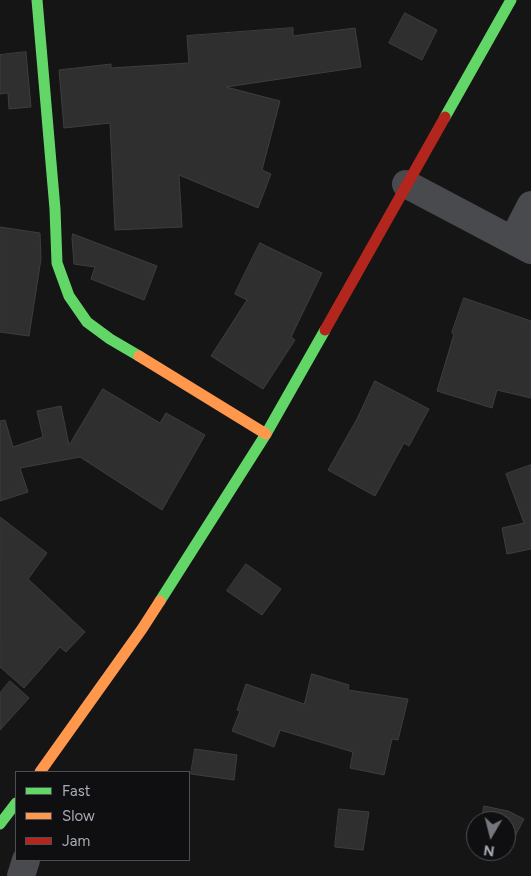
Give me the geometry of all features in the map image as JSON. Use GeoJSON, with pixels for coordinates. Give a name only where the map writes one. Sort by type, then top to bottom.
{"type":"FeatureCollection","features":[{"type":"Feature","properties":{"kind":"main road"},"geometry":{"type":"LineString","coordinates":[[37,0],[54,200],[57,263],[69,296],[87,322],[110,339],[266,434]]}},
{"type":"Feature","properties":{"kind":"main road"},"geometry":{"type":"LineString","coordinates":[[48,767],[142,629],[266,434],[511,0]]}},
{"type":"Feature","properties":{"kind":"main road"},"geometry":{"type":"LineString","coordinates":[[0,824],[15,804]]}},
{"type":"Feature","properties":{"kind":"street"},"geometry":{"type":"LineString","coordinates":[[406,184],[522,245],[531,205]]}},
{"type":"Feature","properties":{"kind":"street"},"geometry":{"type":"LineString","coordinates":[[21,876],[26,861]]}},
{"type":"Feature","properties":{"kind":"building"},"geometry":{"type":"Polygon","coordinates":[[[405,13],[437,30],[422,60],[389,43],[405,13]]]}},
{"type":"Feature","properties":{"kind":"building"},"geometry":{"type":"Polygon","coordinates":[[[293,28],[293,36],[355,28],[361,67],[226,87],[280,101],[262,170],[271,174],[258,208],[179,175],[182,227],[115,230],[110,123],[64,128],[59,70],[111,64],[111,68],[189,63],[187,36],[293,28]]]}},
{"type":"Feature","properties":{"kind":"building"},"geometry":{"type":"Polygon","coordinates":[[[26,52],[31,107],[9,109],[8,93],[0,94],[0,55],[26,52]]]}},
{"type":"Feature","properties":{"kind":"building"},"geometry":{"type":"Polygon","coordinates":[[[0,227],[40,233],[41,259],[29,336],[0,332],[0,227]]]}},
{"type":"Feature","properties":{"kind":"building"},"geometry":{"type":"Polygon","coordinates":[[[73,234],[157,266],[144,300],[91,279],[95,267],[74,264],[73,234]]]}},
{"type":"Feature","properties":{"kind":"building"},"geometry":{"type":"Polygon","coordinates":[[[260,243],[322,273],[291,337],[295,340],[263,389],[211,356],[247,300],[235,294],[260,243]]]}},
{"type":"Feature","properties":{"kind":"building"},"geometry":{"type":"Polygon","coordinates":[[[464,298],[531,321],[531,398],[497,390],[492,408],[437,391],[454,334],[452,333],[464,298]]]}},
{"type":"Feature","properties":{"kind":"building"},"geometry":{"type":"Polygon","coordinates":[[[375,381],[429,409],[409,446],[404,443],[375,496],[328,470],[357,419],[375,381]]]}},
{"type":"Feature","properties":{"kind":"building"},"geometry":{"type":"Polygon","coordinates":[[[103,389],[160,423],[166,413],[205,435],[162,510],[80,457],[20,468],[28,492],[0,501],[0,421],[5,420],[13,447],[43,437],[37,411],[61,406],[69,445],[103,389]]]}},
{"type":"Feature","properties":{"kind":"building"},"geometry":{"type":"Polygon","coordinates":[[[531,465],[531,549],[507,554],[502,528],[524,523],[506,474],[531,465]]]}},
{"type":"Feature","properties":{"kind":"building"},"geometry":{"type":"Polygon","coordinates":[[[0,517],[47,553],[28,579],[85,632],[66,652],[60,647],[24,688],[0,667],[0,517]]]}},
{"type":"Feature","properties":{"kind":"building"},"geometry":{"type":"Polygon","coordinates":[[[246,564],[281,589],[262,615],[227,591],[246,564]]]}},
{"type":"Feature","properties":{"kind":"building"},"geometry":{"type":"Polygon","coordinates":[[[312,674],[349,685],[348,690],[408,699],[398,740],[392,739],[384,775],[350,768],[353,752],[280,730],[274,747],[232,731],[240,711],[237,710],[246,684],[304,704],[312,674]]]}},
{"type":"Feature","properties":{"kind":"building"},"geometry":{"type":"Polygon","coordinates":[[[10,681],[29,698],[0,730],[0,693],[10,681]]]}},
{"type":"Feature","properties":{"kind":"building"},"geometry":{"type":"Polygon","coordinates":[[[195,749],[237,755],[234,780],[191,774],[195,749]]]}},
{"type":"Feature","properties":{"kind":"building"},"geometry":{"type":"Polygon","coordinates":[[[484,806],[508,811],[483,811],[484,806]]]}},
{"type":"Feature","properties":{"kind":"building"},"geometry":{"type":"Polygon","coordinates":[[[339,809],[369,812],[363,850],[335,847],[339,809]]]}},
{"type":"Feature","properties":{"kind":"building"},"geometry":{"type":"Polygon","coordinates":[[[516,815],[524,819],[516,834],[516,815]]]}},
{"type":"Feature","properties":{"kind":"traffic: fast"},"geometry":{"type":"LineString","coordinates":[[37,0],[55,209],[57,263],[69,296],[87,322],[110,339],[139,356]]}},
{"type":"Feature","properties":{"kind":"traffic: fast"},"geometry":{"type":"LineString","coordinates":[[445,117],[511,0]]}},
{"type":"Feature","properties":{"kind":"traffic: fast"},"geometry":{"type":"LineString","coordinates":[[160,601],[266,434],[325,330]]}},
{"type":"Feature","properties":{"kind":"traffic: fast"},"geometry":{"type":"LineString","coordinates":[[0,824],[15,804]]}},
{"type":"Feature","properties":{"kind":"traffic: slow"},"geometry":{"type":"LineString","coordinates":[[139,356],[266,434]]}},
{"type":"Feature","properties":{"kind":"traffic: slow"},"geometry":{"type":"LineString","coordinates":[[41,771],[160,601]]}},
{"type":"Feature","properties":{"kind":"traffic: jam"},"geometry":{"type":"LineString","coordinates":[[325,330],[445,117]]}}]}
